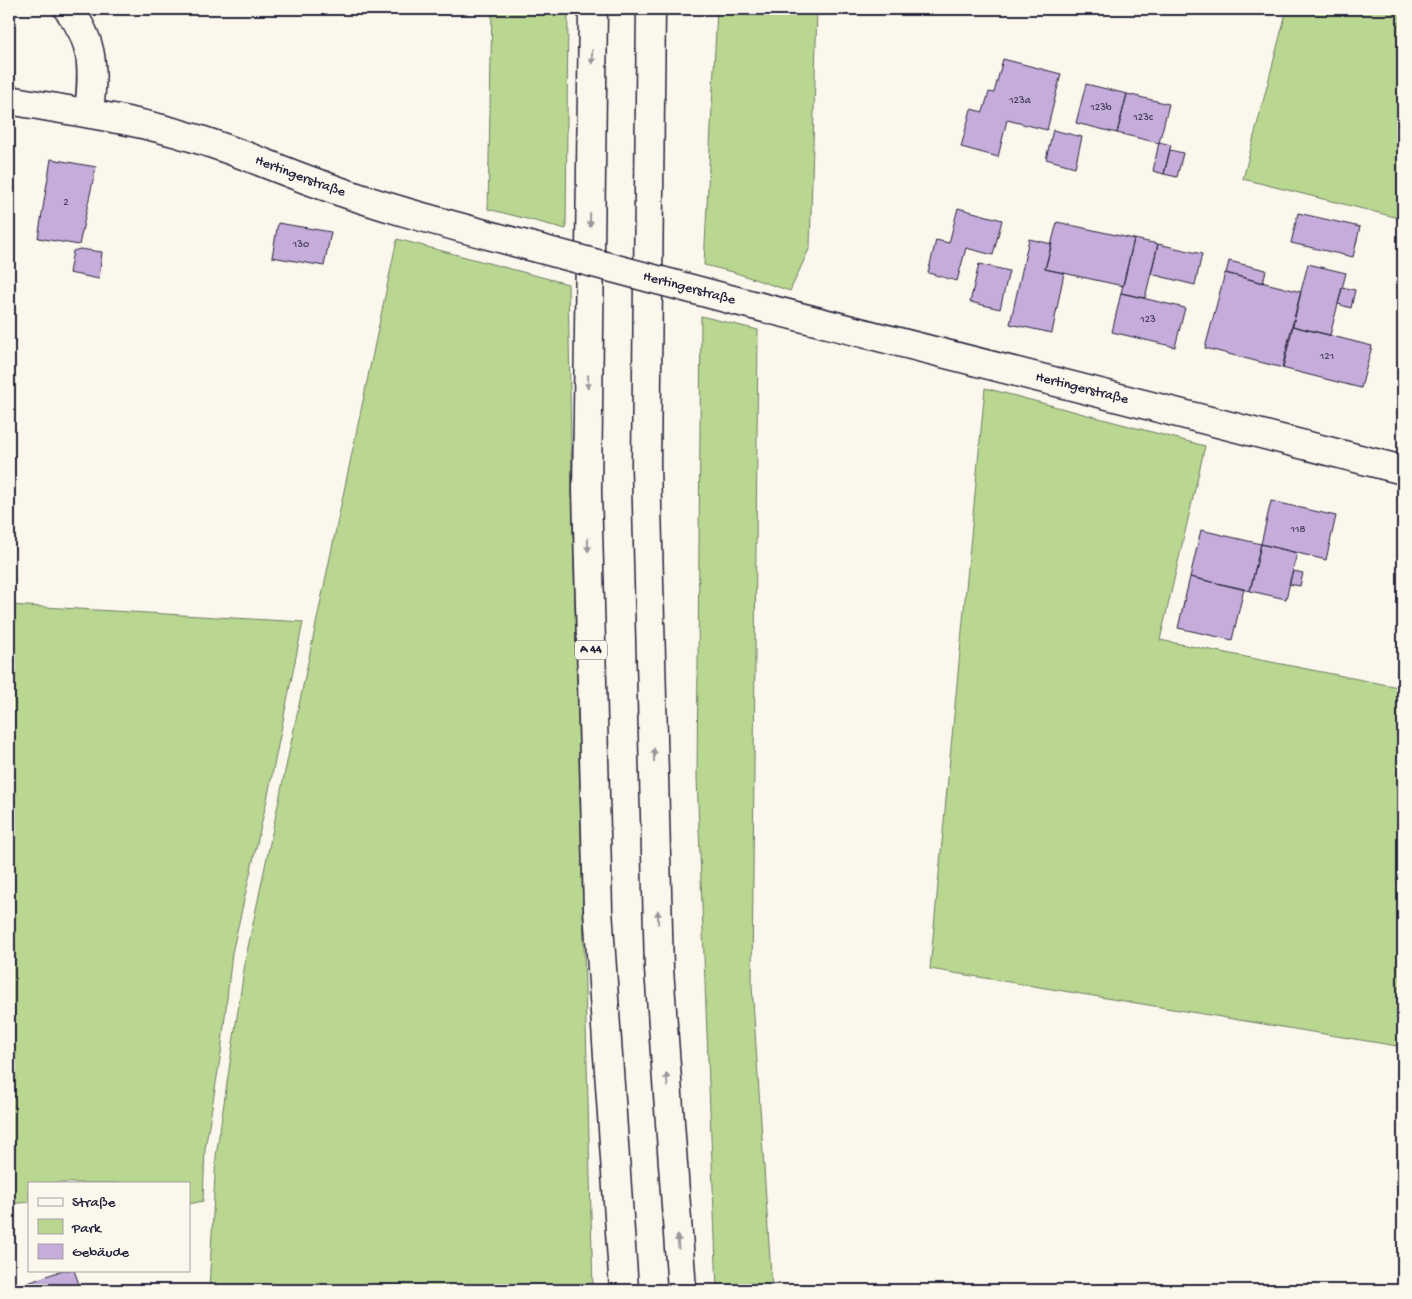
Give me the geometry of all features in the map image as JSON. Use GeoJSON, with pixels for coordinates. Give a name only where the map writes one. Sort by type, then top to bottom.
{"type":"FeatureCollection","features":[{"type":"Feature","properties":{"kind":"main road"},"geometry":{"type":"LineString","coordinates":[[68,9],[83,33],[91,53],[92,81],[89,113]]}},
{"type":"Feature","properties":{"kind":"main road","name":"A 44"},"geometry":{"type":"LineString","coordinates":[[592,9],[587,490],[598,910],[624,1290]]}},
{"type":"Feature","properties":{"kind":"main road"},"geometry":{"type":"LineString","coordinates":[[652,9],[646,466],[659,969],[682,1290]]}},
{"type":"Feature","properties":{"kind":"main road","name":"Hertingerstraße"},"geometry":{"type":"LineString","coordinates":[[9,100],[89,113],[194,138],[323,186],[391,208],[522,244],[733,300],[1403,470]]}},
{"type":"Feature","properties":{"kind":"green space"},"geometry":{"type":"Polygon","coordinates":[[[492,9],[568,9],[566,229],[488,209],[492,9]]]}},
{"type":"Feature","properties":{"kind":"green space"},"geometry":{"type":"Polygon","coordinates":[[[717,9],[817,9],[810,247],[790,291],[733,272],[704,265],[717,9]]]}},
{"type":"Feature","properties":{"kind":"green space"},"geometry":{"type":"Polygon","coordinates":[[[1287,9],[1403,9],[1403,219],[1243,179],[1287,9]]]}},
{"type":"Feature","properties":{"kind":"green space"},"geometry":{"type":"Polygon","coordinates":[[[397,239],[568,284],[593,1290],[209,1290],[216,1156],[246,957],[397,239]]]}},
{"type":"Feature","properties":{"kind":"green space"},"geometry":{"type":"Polygon","coordinates":[[[701,316],[758,330],[752,985],[772,1290],[717,1290],[697,777],[701,316]]]}},
{"type":"Feature","properties":{"kind":"green space"},"geometry":{"type":"Polygon","coordinates":[[[985,388],[1205,446],[1160,640],[1403,688],[1403,1047],[930,969],[985,388]]]}},
{"type":"Feature","properties":{"kind":"green space"},"geometry":{"type":"Polygon","coordinates":[[[9,605],[303,622],[268,795],[232,953],[221,1053],[205,1149],[203,1201],[190,1204],[190,1182],[28,1182],[28,1202],[9,1204],[9,605]]]}},
{"type":"Feature","properties":{"kind":"building"},"geometry":{"type":"Polygon","coordinates":[[[1003,59],[1061,74],[1047,130],[1007,120],[998,157],[961,147],[971,109],[983,112],[989,92],[994,93],[1003,59]]]}},
{"type":"Feature","properties":{"kind":"building"},"geometry":{"type":"Polygon","coordinates":[[[1086,84],[1127,94],[1117,133],[1076,123],[1086,84]]]}},
{"type":"Feature","properties":{"kind":"building"},"geometry":{"type":"Polygon","coordinates":[[[1127,94],[1169,104],[1159,143],[1117,133],[1127,94]]]}},
{"type":"Feature","properties":{"kind":"building"},"geometry":{"type":"Polygon","coordinates":[[[1053,130],[1082,137],[1075,167],[1046,159],[1053,130]]]}},
{"type":"Feature","properties":{"kind":"building"},"geometry":{"type":"Polygon","coordinates":[[[1159,142],[1171,145],[1164,174],[1153,171],[1159,142]]]}},
{"type":"Feature","properties":{"kind":"building"},"geometry":{"type":"Polygon","coordinates":[[[1170,150],[1183,153],[1177,177],[1164,174],[1170,150]]]}},
{"type":"Feature","properties":{"kind":"building"},"geometry":{"type":"Polygon","coordinates":[[[51,159],[96,167],[79,245],[38,238],[51,159]]]}},
{"type":"Feature","properties":{"kind":"building"},"geometry":{"type":"Polygon","coordinates":[[[958,208],[1002,220],[993,255],[966,248],[957,281],[928,273],[936,240],[949,243],[958,208]]]}},
{"type":"Feature","properties":{"kind":"building"},"geometry":{"type":"Polygon","coordinates":[[[1298,213],[1360,227],[1353,257],[1291,243],[1298,213]]]}},
{"type":"Feature","properties":{"kind":"building"},"geometry":{"type":"Polygon","coordinates":[[[1057,222],[1134,239],[1123,286],[1045,269],[1057,222]]]}},
{"type":"Feature","properties":{"kind":"building"},"geometry":{"type":"Polygon","coordinates":[[[278,223],[331,232],[324,266],[272,257],[278,223]]]}},
{"type":"Feature","properties":{"kind":"building"},"geometry":{"type":"Polygon","coordinates":[[[1029,239],[1052,244],[1045,269],[1064,273],[1052,333],[1010,324],[1029,239]]]}},
{"type":"Feature","properties":{"kind":"building"},"geometry":{"type":"Polygon","coordinates":[[[1134,239],[1158,244],[1145,298],[1121,293],[1134,239]]]}},
{"type":"Feature","properties":{"kind":"building"},"geometry":{"type":"Polygon","coordinates":[[[1158,244],[1202,254],[1195,285],[1151,274],[1158,244]]]}},
{"type":"Feature","properties":{"kind":"building"},"geometry":{"type":"Polygon","coordinates":[[[80,249],[102,252],[99,279],[69,273],[73,251],[80,249]]]}},
{"type":"Feature","properties":{"kind":"building"},"geometry":{"type":"Polygon","coordinates":[[[1229,261],[1266,270],[1263,283],[1226,273],[1229,261]]]}},
{"type":"Feature","properties":{"kind":"building"},"geometry":{"type":"Polygon","coordinates":[[[979,264],[1009,271],[1000,309],[970,302],[979,264]]]}},
{"type":"Feature","properties":{"kind":"building"},"geometry":{"type":"Polygon","coordinates":[[[1308,264],[1346,273],[1330,335],[1292,326],[1308,264]]]}},
{"type":"Feature","properties":{"kind":"building"},"geometry":{"type":"Polygon","coordinates":[[[1225,273],[1301,292],[1283,368],[1205,348],[1225,273]]]}},
{"type":"Feature","properties":{"kind":"building"},"geometry":{"type":"Polygon","coordinates":[[[1342,287],[1355,290],[1351,308],[1338,304],[1342,287]]]}},
{"type":"Feature","properties":{"kind":"building"},"geometry":{"type":"Polygon","coordinates":[[[1121,293],[1185,308],[1175,347],[1112,332],[1121,293]]]}},
{"type":"Feature","properties":{"kind":"building"},"geometry":{"type":"Polygon","coordinates":[[[1292,326],[1372,346],[1361,388],[1282,368],[1292,326]]]}},
{"type":"Feature","properties":{"kind":"building"},"geometry":{"type":"Polygon","coordinates":[[[1271,501],[1336,516],[1326,560],[1261,544],[1271,501]]]}},
{"type":"Feature","properties":{"kind":"building"},"geometry":{"type":"Polygon","coordinates":[[[1201,530],[1261,544],[1250,591],[1190,577],[1201,530]]]}},
{"type":"Feature","properties":{"kind":"building"},"geometry":{"type":"Polygon","coordinates":[[[1261,544],[1297,553],[1286,599],[1250,591],[1261,544]]]}},
{"type":"Feature","properties":{"kind":"building"},"geometry":{"type":"Polygon","coordinates":[[[1293,571],[1303,573],[1300,586],[1289,584],[1293,571]]]}},
{"type":"Feature","properties":{"kind":"building"},"geometry":{"type":"Polygon","coordinates":[[[1190,577],[1244,589],[1232,640],[1178,628],[1190,577]]]}},
{"type":"Feature","properties":{"kind":"building"},"geometry":{"type":"Polygon","coordinates":[[[58,1272],[75,1272],[81,1290],[9,1290],[58,1272]]]}}]}
